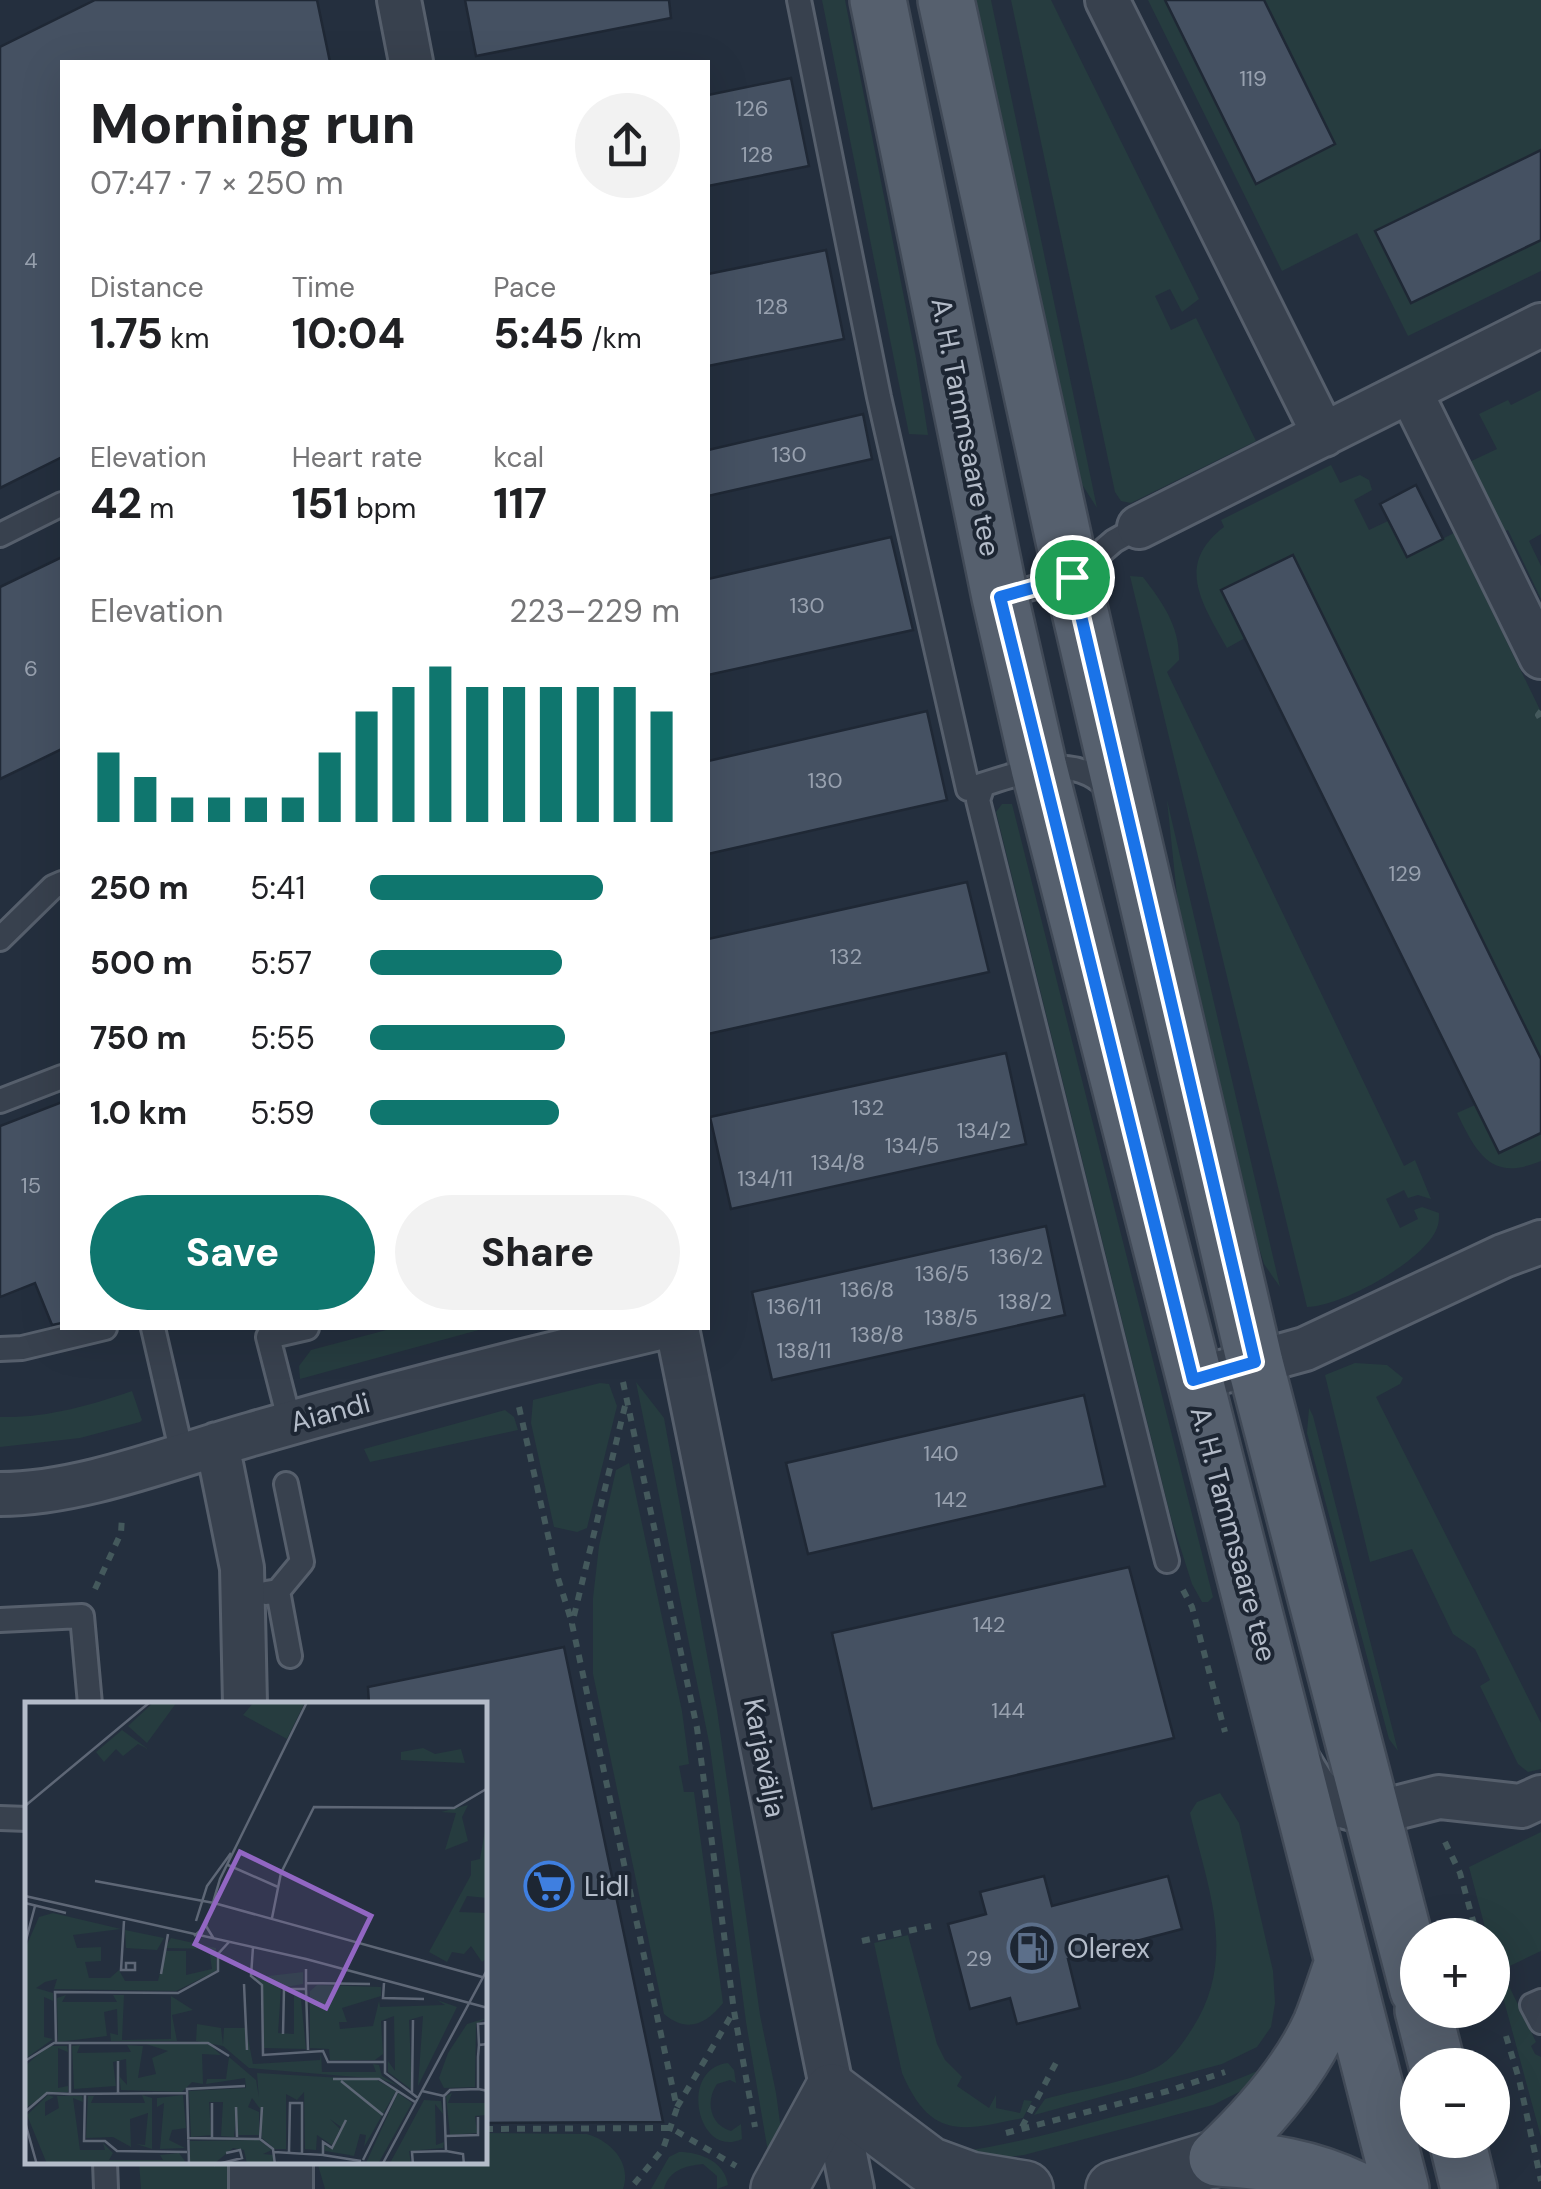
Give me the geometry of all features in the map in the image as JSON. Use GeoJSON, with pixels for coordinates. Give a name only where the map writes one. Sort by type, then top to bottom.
{"type":"FeatureCollection","features":[{"type":"Feature","properties":{"kind":"main road","name":"A. H. Tammsaare tee"},"geometry":{"type":"LineString","coordinates":[[878,0],[1000,597],[1040,768],[1289,1746],[1389,2172]]}},
{"type":"Feature","properties":{"kind":"main road"},"geometry":{"type":"LineString","coordinates":[[946,0],[1072,577],[1255,1362],[1400,1921]]}},
{"type":"Feature","properties":{"kind":"main road"},"geometry":{"type":"LineString","coordinates":[[1217,2158],[1251,2126],[1290,2076],[1320,2027],[1342,1965]]}},
{"type":"Feature","properties":{"kind":"main road"},"geometry":{"type":"LineString","coordinates":[[1217,2158],[1389,2172]]}},
{"type":"Feature","properties":{"kind":"main road"},"geometry":{"type":"LineString","coordinates":[[1462,2158],[1470,2189]]}},
{"type":"Feature","properties":{"kind":"street"},"geometry":{"type":"LineString","coordinates":[[398,0],[411,60]]}},
{"type":"Feature","properties":{"kind":"street"},"geometry":{"type":"LineString","coordinates":[[1106,0],[1324,435]]}},
{"type":"Feature","properties":{"kind":"street"},"geometry":{"type":"LineString","coordinates":[[1139,527],[1541,324]]}},
{"type":"Feature","properties":{"kind":"street"},"geometry":{"type":"LineString","coordinates":[[1410,390],[1541,657]]}},
{"type":"Feature","properties":{"kind":"street"},"geometry":{"type":"LineString","coordinates":[[1193,1380],[1305,1350],[1503,1256],[1541,1242]]}},
{"type":"Feature","properties":{"kind":"street","name":"Aiandi"},"geometry":{"type":"LineString","coordinates":[[0,1494],[83,1482],[290,1423],[652,1330]]}},
{"type":"Feature","properties":{"kind":"street","name":"Karjavälja"},"geometry":{"type":"LineString","coordinates":[[677,1330],[852,2189]]}},
{"type":"Feature","properties":{"kind":"street"},"geometry":{"type":"LineString","coordinates":[[200,1449],[242,1568],[260,1594],[245,1702]]}},
{"type":"Feature","properties":{"kind":"street"},"geometry":{"type":"LineString","coordinates":[[1289,1746],[1316,1789],[1338,1805],[1372,1814],[1439,1797],[1521,1806],[1541,1797]]}},
{"type":"Feature","properties":{"kind":"street"},"geometry":{"type":"LineString","coordinates":[[766,2182],[832,2092],[929,2164],[970,2180],[1026,2189]]}},
{"type":"Feature","properties":{"kind":"street"},"geometry":{"type":"LineString","coordinates":[[1114,2189],[1217,2158]]}},
{"type":"Feature","properties":{"kind":"lane"},"geometry":{"type":"LineString","coordinates":[[799,0],[879,397],[968,789],[1040,768],[1071,767],[1101,779],[1126,812]]}},
{"type":"Feature","properties":{"kind":"lane"},"geometry":{"type":"LineString","coordinates":[[0,535],[60,505]]}},
{"type":"Feature","properties":{"kind":"lane"},"geometry":{"type":"LineString","coordinates":[[1000,597],[1072,577],[1114,541],[1139,527]]}},
{"type":"Feature","properties":{"kind":"lane"},"geometry":{"type":"LineString","coordinates":[[983,785],[978,800],[987,838],[1167,1561]]}},
{"type":"Feature","properties":{"kind":"lane"},"geometry":{"type":"LineString","coordinates":[[0,939],[60,883]]}},
{"type":"Feature","properties":{"kind":"lane"},"geometry":{"type":"LineString","coordinates":[[0,1100],[60,1078]]}},
{"type":"Feature","properties":{"kind":"lane"},"geometry":{"type":"LineString","coordinates":[[0,1349],[22,1348],[97,1330]]}},
{"type":"Feature","properties":{"kind":"lane"},"geometry":{"type":"LineString","coordinates":[[154,1330],[200,1449]]}},
{"type":"Feature","properties":{"kind":"lane"},"geometry":{"type":"LineString","coordinates":[[290,1423],[268,1338],[300,1330]]}},
{"type":"Feature","properties":{"kind":"lane"},"geometry":{"type":"LineString","coordinates":[[286,1484],[302,1562],[260,1594],[290,1656]]}},
{"type":"Feature","properties":{"kind":"lane"},"geometry":{"type":"LineString","coordinates":[[0,1620],[82,1616],[90,1702]]}},
{"type":"Feature","properties":{"kind":"lane"},"geometry":{"type":"LineString","coordinates":[[0,1818],[25,1819]]}},
{"type":"Feature","properties":{"kind":"lane"},"geometry":{"type":"LineString","coordinates":[[1541,2001],[1532,2005],[1541,2022]]}},
{"type":"Feature","properties":{"kind":"path"},"geometry":{"type":"LineString","coordinates":[[1541,712],[1541,720]]}},
{"type":"Feature","properties":{"kind":"path"},"geometry":{"type":"LineString","coordinates":[[620,1373],[697,1728],[734,2011],[756,2129]]}},
{"type":"Feature","properties":{"kind":"path"},"geometry":{"type":"LineString","coordinates":[[517,1397],[557,1575],[572,1624],[677,2108]]}},
{"type":"Feature","properties":{"kind":"path"},"geometry":{"type":"LineString","coordinates":[[572,1624],[627,1400]]}},
{"type":"Feature","properties":{"kind":"path"},"geometry":{"type":"LineString","coordinates":[[82,1616],[121,1533],[124,1501]]}},
{"type":"Feature","properties":{"kind":"path"},"geometry":{"type":"LineString","coordinates":[[1167,1561],[1192,1607],[1224,1732]]}},
{"type":"Feature","properties":{"kind":"path"},"geometry":{"type":"LineString","coordinates":[[1441,1832],[1460,1873],[1472,1918]]}},
{"type":"Feature","properties":{"kind":"path"},"geometry":{"type":"LineString","coordinates":[[862,1940],[931,1926]]}},
{"type":"Feature","properties":{"kind":"path"},"geometry":{"type":"LineString","coordinates":[[630,2189],[664,2150],[677,2108],[734,2011]]}},
{"type":"Feature","properties":{"kind":"path"},"geometry":{"type":"LineString","coordinates":[[1504,2028],[1541,2181]]}},
{"type":"Feature","properties":{"kind":"path"},"geometry":{"type":"LineString","coordinates":[[1022,2128],[1056,2061]]}},
{"type":"Feature","properties":{"kind":"path"},"geometry":{"type":"LineString","coordinates":[[1003,2133],[1168,2091],[1241,2066]]}},
{"type":"Feature","properties":{"kind":"path"},"geometry":{"type":"LineString","coordinates":[[488,2129],[671,2128],[766,2182]]}},
{"type":"Feature","properties":{"kind":"path"},"geometry":{"type":"LineString","coordinates":[[1527,2175],[1540,2172]]}},
{"type":"Feature","properties":{"kind":"green space"},"geometry":{"type":"Polygon","coordinates":[[[822,0],[845,0],[928,435],[909,434],[822,0]]]}},
{"type":"Feature","properties":{"kind":"green space"},"geometry":{"type":"Polygon","coordinates":[[[976,0],[991,0],[1097,508],[1078,478],[976,0]]]}},
{"type":"Feature","properties":{"kind":"green space"},"geometry":{"type":"Polygon","coordinates":[[[1011,0],[1051,0],[1199,299],[1182,312],[1170,289],[1155,296],[1171,330],[1196,318],[1256,441],[1131,503],[1121,501],[1115,492],[1011,0]]]}},
{"type":"Feature","properties":{"kind":"green space"},"geometry":{"type":"Polygon","coordinates":[[[1148,0],[1541,0],[1541,271],[1408,336],[1357,233],[1282,271],[1148,0]]]}},
{"type":"Feature","properties":{"kind":"green space"},"geometry":{"type":"Polygon","coordinates":[[[1541,390],[1541,534],[1529,541],[1541,566],[1541,599],[1508,530],[1499,533],[1465,464],[1497,449],[1479,414],[1508,400],[1511,405],[1541,390]]]}},
{"type":"Feature","properties":{"kind":"green space"},"geometry":{"type":"Polygon","coordinates":[[[1331,465],[1340,483],[1360,475],[1369,480],[1372,490],[1354,500],[1369,530],[1388,521],[1407,557],[1454,533],[1541,712],[1541,1059],[1293,556],[1222,590],[1245,638],[1227,648],[1202,600],[1197,570],[1200,556],[1224,527],[1221,520],[1331,465]]]}},
{"type":"Feature","properties":{"kind":"green space"},"geometry":{"type":"Polygon","coordinates":[[[1130,576],[1143,577],[1169,616],[1177,637],[1179,660],[1167,672],[1404,1166],[1415,1160],[1431,1199],[1418,1195],[1408,1198],[1404,1190],[1386,1199],[1400,1228],[1418,1219],[1414,1210],[1422,1207],[1439,1213],[1437,1228],[1416,1254],[1380,1280],[1322,1305],[1307,1307],[1130,576]]]}},
{"type":"Feature","properties":{"kind":"green space"},"geometry":{"type":"Polygon","coordinates":[[[1167,800],[1280,1287],[1264,1264],[1257,1241],[1181,934],[1167,800]]]}},
{"type":"Feature","properties":{"kind":"green space"},"geometry":{"type":"Polygon","coordinates":[[[1002,804],[1012,804],[1213,1597],[1208,1602],[1202,1602],[1192,1584],[1171,1518],[996,812],[1002,804]]]}},
{"type":"Feature","properties":{"kind":"green space"},"geometry":{"type":"Polygon","coordinates":[[[1475,1105],[1499,1153],[1541,1133],[1541,1161],[1510,1168],[1488,1160],[1479,1152],[1457,1113],[1475,1105]]]}},
{"type":"Feature","properties":{"kind":"green space"},"geometry":{"type":"Polygon","coordinates":[[[386,1330],[479,1330],[300,1379],[299,1366],[311,1350],[386,1330]]]}},
{"type":"Feature","properties":{"kind":"green space"},"geometry":{"type":"Polygon","coordinates":[[[1355,1363],[1387,1365],[1403,1378],[1400,1384],[1376,1397],[1541,1723],[1541,1769],[1528,1772],[1518,1764],[1480,1686],[1490,1680],[1475,1649],[1453,1634],[1412,1549],[1370,1562],[1325,1375],[1355,1363]]]}},
{"type":"Feature","properties":{"kind":"green space"},"geometry":{"type":"Polygon","coordinates":[[[636,1382],[664,1418],[717,1710],[760,2015],[781,2130],[770,2164],[746,2022],[710,1747],[636,1382]]]}},
{"type":"Feature","properties":{"kind":"green space"},"geometry":{"type":"Polygon","coordinates":[[[609,1384],[617,1406],[587,1528],[577,1532],[554,1527],[531,1423],[533,1400],[609,1384]]]}},
{"type":"Feature","properties":{"kind":"green space"},"geometry":{"type":"Polygon","coordinates":[[[132,1391],[140,1422],[80,1438],[0,1447],[0,1417],[67,1410],[132,1391]]]}},
{"type":"Feature","properties":{"kind":"green space"},"geometry":{"type":"Polygon","coordinates":[[[1309,1408],[1398,1751],[1389,1739],[1307,1433],[1309,1408]]]}},
{"type":"Feature","properties":{"kind":"green space"},"geometry":{"type":"Polygon","coordinates":[[[505,1410],[514,1417],[518,1430],[370,1462],[364,1449],[505,1410]]]}},
{"type":"Feature","properties":{"kind":"green space"},"geometry":{"type":"Polygon","coordinates":[[[629,1463],[682,1711],[689,1764],[679,1766],[684,1792],[694,1792],[723,2003],[710,2017],[688,2025],[664,2014],[593,1674],[593,1598],[599,1546],[616,1470],[629,1463]]]}},
{"type":"Feature","properties":{"kind":"green space"},"geometry":{"type":"Polygon","coordinates":[[[1220,1793],[1239,1823],[1273,1971],[1275,2003],[1271,2027],[1257,2047],[1222,2064],[1034,2115],[1045,2099],[1156,2068],[1172,2056],[1192,2029],[1214,1976],[1216,1949],[1211,1896],[1190,1813],[1197,1802],[1220,1793]]]}},
{"type":"Feature","properties":{"kind":"green space"},"geometry":{"type":"Polygon","coordinates":[[[1541,1832],[1541,1951],[1510,1966],[1510,1918],[1482,1918],[1469,1867],[1541,1832]]]}},
{"type":"Feature","properties":{"kind":"green space"},"geometry":{"type":"Polygon","coordinates":[[[908,1935],[937,2044],[945,2060],[962,2077],[957,2086],[989,2108],[996,2095],[996,2108],[1020,2113],[1024,2100],[1032,2101],[1023,2118],[982,2126],[950,2126],[924,2110],[913,2095],[902,2073],[874,1943],[908,1935]]]}},
{"type":"Feature","properties":{"kind":"green space"},"geometry":{"type":"Polygon","coordinates":[[[1510,1988],[1536,2042],[1531,2046],[1541,2057],[1541,2137],[1510,2023],[1510,1988]]]}},
{"type":"Feature","properties":{"kind":"green space"},"geometry":{"type":"Polygon","coordinates":[[[728,2063],[736,2083],[730,2080],[717,2084],[711,2098],[718,2124],[731,2131],[741,2124],[742,2139],[726,2142],[714,2137],[705,2126],[699,2111],[699,2095],[703,2080],[712,2069],[728,2063]]]}},
{"type":"Feature","properties":{"kind":"green space"},"geometry":{"type":"Polygon","coordinates":[[[1268,2066],[1251,2086],[1213,2105],[1024,2155],[1001,2158],[960,2152],[1037,2137],[1171,2101],[1268,2066]]]}},
{"type":"Feature","properties":{"kind":"green space"},"geometry":{"type":"Polygon","coordinates":[[[488,2133],[587,2134],[611,2148],[625,2170],[623,2189],[325,2189],[318,2164],[488,2164],[488,2133]]]}},
{"type":"Feature","properties":{"kind":"green space"},"geometry":{"type":"Polygon","coordinates":[[[679,2152],[696,2154],[717,2164],[728,2185],[717,2189],[717,2176],[703,2164],[679,2170],[664,2189],[651,2189],[669,2157],[679,2152]]]}},
{"type":"Feature","properties":{"kind":"green space"},"geometry":{"type":"Polygon","coordinates":[[[139,2164],[238,2164],[237,2189],[141,2189],[139,2164]]]}},
{"type":"Feature","properties":{"kind":"building"},"geometry":{"type":"Polygon","coordinates":[[[95,0],[317,0],[330,60],[60,60],[60,458],[0,488],[0,47],[95,0]]]}},
{"type":"Feature","properties":{"kind":"building"},"geometry":{"type":"Polygon","coordinates":[[[465,0],[669,0],[671,18],[476,56],[465,0]]]}},
{"type":"Feature","properties":{"kind":"building"},"geometry":{"type":"Polygon","coordinates":[[[1165,0],[1264,0],[1335,144],[1256,184],[1165,0]]]}},
{"type":"Feature","properties":{"kind":"building"},"geometry":{"type":"Polygon","coordinates":[[[791,78],[809,166],[710,186],[710,95],[791,78]]]}},
{"type":"Feature","properties":{"kind":"building"},"geometry":{"type":"Polygon","coordinates":[[[1541,150],[1541,240],[1411,303],[1375,231],[1541,150]]]}},
{"type":"Feature","properties":{"kind":"building"},"geometry":{"type":"Polygon","coordinates":[[[826,250],[844,339],[710,366],[710,274],[826,250]]]}},
{"type":"Feature","properties":{"kind":"building"},"geometry":{"type":"Polygon","coordinates":[[[863,414],[872,459],[710,496],[710,450],[863,414]]]}},
{"type":"Feature","properties":{"kind":"building"},"geometry":{"type":"Polygon","coordinates":[[[1416,485],[1443,539],[1407,557],[1380,504],[1416,485]]]}},
{"type":"Feature","properties":{"kind":"building"},"geometry":{"type":"Polygon","coordinates":[[[891,537],[913,630],[710,675],[710,579],[891,537]]]}},
{"type":"Feature","properties":{"kind":"building"},"geometry":{"type":"Polygon","coordinates":[[[1293,555],[1541,1059],[1541,1133],[1499,1153],[1221,590],[1293,555]]]}},
{"type":"Feature","properties":{"kind":"building"},"geometry":{"type":"Polygon","coordinates":[[[60,558],[60,750],[0,779],[0,587],[60,558]]]}},
{"type":"Feature","properties":{"kind":"building"},"geometry":{"type":"Polygon","coordinates":[[[927,711],[947,800],[710,854],[710,761],[927,711]]]}},
{"type":"Feature","properties":{"kind":"building"},"geometry":{"type":"Polygon","coordinates":[[[967,882],[989,972],[710,1034],[710,939],[967,882]]]}},
{"type":"Feature","properties":{"kind":"building"},"geometry":{"type":"Polygon","coordinates":[[[1006,1053],[1026,1144],[731,1209],[710,1117],[1006,1053]]]}},
{"type":"Feature","properties":{"kind":"building"},"geometry":{"type":"Polygon","coordinates":[[[60,1103],[60,1323],[52,1325],[35,1283],[0,1297],[0,1126],[60,1103]]]}},
{"type":"Feature","properties":{"kind":"building"},"geometry":{"type":"Polygon","coordinates":[[[1046,1226],[1065,1315],[772,1380],[752,1292],[1046,1226]]]}},
{"type":"Feature","properties":{"kind":"building"},"geometry":{"type":"Polygon","coordinates":[[[1084,1395],[1105,1486],[808,1554],[786,1463],[1084,1395]]]}},
{"type":"Feature","properties":{"kind":"building"},"geometry":{"type":"Polygon","coordinates":[[[1129,1567],[1174,1738],[872,1809],[832,1633],[1129,1567]]]}},
{"type":"Feature","properties":{"kind":"building","name":"Lidl"},"geometry":{"type":"Polygon","coordinates":[[[564,1647],[663,2122],[488,2123],[488,1702],[369,1702],[368,1687],[564,1647]]]}},
{"type":"Feature","properties":{"kind":"building","name":"Olerex"},"geometry":{"type":"Polygon","coordinates":[[[1044,1876],[1052,1906],[1168,1876],[1182,1929],[1068,1959],[1080,2008],[1017,2024],[1010,1998],[970,2009],[948,1924],[986,1914],[980,1892],[1044,1876]]]}},
{"type":"Feature","properties":{"kind":"place","name":"Lidl"},"geometry":{"type":"Point","coordinates":[549,1886]}},
{"type":"Feature","properties":{"kind":"place","name":"Olerex"},"geometry":{"type":"Point","coordinates":[1032,1948]}},
{"type":"Feature","properties":{"kind":"route"},"geometry":{"type":"LineString","coordinates":[[1072,577],[1255,1362],[1193,1380],[1000,597],[1072,577]]}}]}
